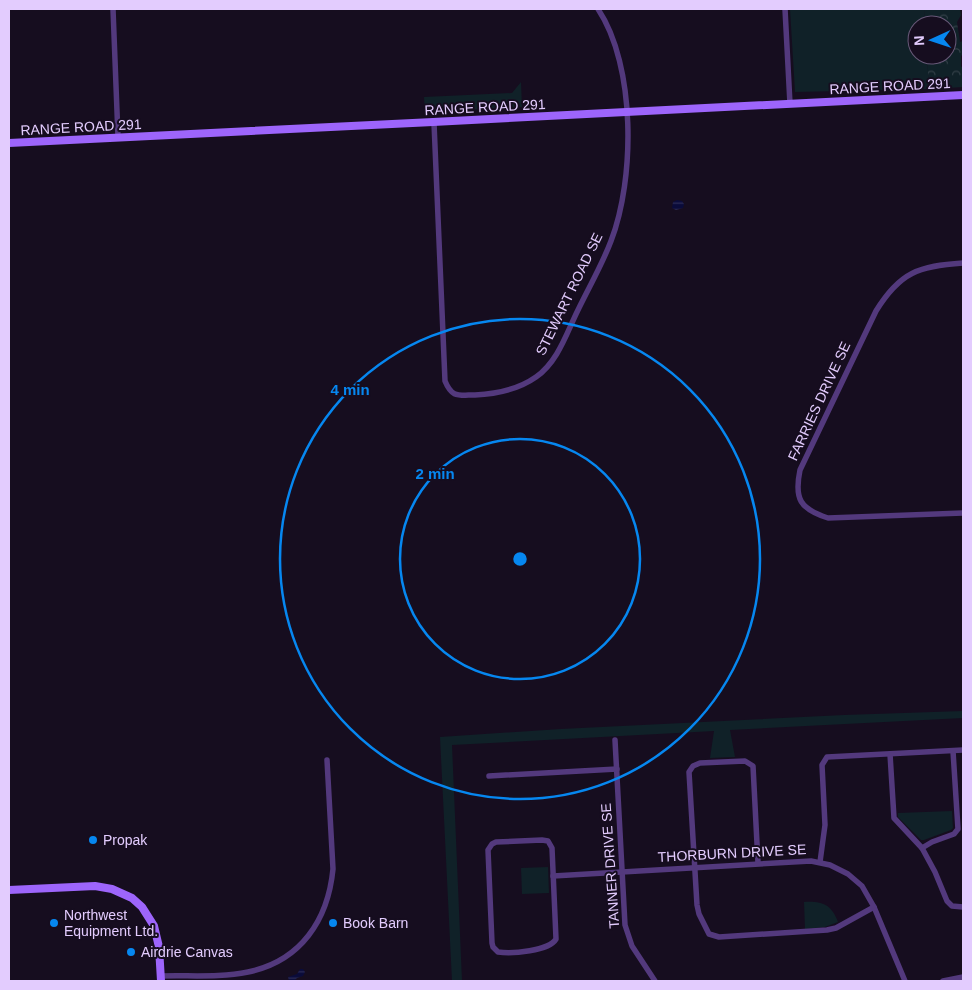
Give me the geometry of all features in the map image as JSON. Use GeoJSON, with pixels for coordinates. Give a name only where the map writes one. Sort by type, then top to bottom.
{"type":"FeatureCollection","features":[{"type":"Feature","properties":{"kind":"street"},"geometry":{"type":"LineString","coordinates":[[113,9],[118,137]]}},
{"type":"Feature","properties":{"kind":"street"},"geometry":{"type":"LineString","coordinates":[[598,9],[609,28],[618,51],[627,111]]}},
{"type":"Feature","properties":{"kind":"street"},"geometry":{"type":"LineString","coordinates":[[785,9],[790,104]]}},
{"type":"Feature","properties":{"kind":"street","name":"RANGE ROAD 291"},"geometry":{"type":"LineString","coordinates":[[9,143],[434,123],[963,94]]}},
{"type":"Feature","properties":{"kind":"street","name":"STEWART ROAD SE"},"geometry":{"type":"LineString","coordinates":[[434,123],[445,381],[449,390],[456,395],[488,394],[520,386],[536,378],[554,358],[566,334],[611,241],[622,202],[628,146],[627,111]]}},
{"type":"Feature","properties":{"kind":"street","name":"FARRIES DRIVE SE"},"geometry":{"type":"LineString","coordinates":[[963,263],[939,265],[905,276],[884,298],[800,470],[797,486],[798,496],[803,505],[812,513],[828,518],[963,513]]}},
{"type":"Feature","properties":{"kind":"street","name":"TANNER DRIVE SE"},"geometry":{"type":"LineString","coordinates":[[615,740],[624,914],[628,935],[637,955],[655,981]]}},
{"type":"Feature","properties":{"kind":"street"},"geometry":{"type":"LineString","coordinates":[[922,848],[954,834],[958,829],[953,750]]}},
{"type":"Feature","properties":{"kind":"street"},"geometry":{"type":"LineString","coordinates":[[820,862],[825,826],[822,762],[830,757],[963,750]]}},
{"type":"Feature","properties":{"kind":"street"},"geometry":{"type":"LineString","coordinates":[[890,754],[894,818],[922,848],[935,872],[947,901],[952,906],[963,906]]}},
{"type":"Feature","properties":{"kind":"street"},"geometry":{"type":"LineString","coordinates":[[9,890],[95,886],[122,892],[142,907],[154,926],[159,947],[161,979],[248,972],[263,968],[289,955],[313,931],[322,916],[328,899],[333,869],[327,760]]}},
{"type":"Feature","properties":{"kind":"street"},"geometry":{"type":"LineString","coordinates":[[758,864],[753,766],[745,761],[700,763],[693,766],[689,772],[697,905],[707,932],[714,937],[828,930],[836,928],[874,908]]}},
{"type":"Feature","properties":{"kind":"street"},"geometry":{"type":"LineString","coordinates":[[489,776],[617,769]]}},
{"type":"Feature","properties":{"kind":"street"},"geometry":{"type":"LineString","coordinates":[[542,840],[548,842],[552,848],[553,876],[555,941],[550,945],[534,950],[498,952],[492,943],[488,854],[490,846],[496,842],[542,840]]}},
{"type":"Feature","properties":{"kind":"street","name":"THORBURN DRIVE SE"},"geometry":{"type":"LineString","coordinates":[[553,876],[820,862],[830,865],[862,886],[874,908],[905,981]]}},
{"type":"Feature","properties":{"kind":"street"},"geometry":{"type":"LineString","coordinates":[[943,981],[963,977]]}},
{"type":"Feature","properties":{"kind":"green space"},"geometry":{"type":"Polygon","coordinates":[[[790,9],[924,9],[924,15],[907,15],[907,65],[928,65],[929,89],[795,92],[790,9]]]}},
{"type":"Feature","properties":{"kind":"green space"},"geometry":{"type":"Polygon","coordinates":[[[924,9],[960,9],[961,15],[957,22],[957,15],[924,15],[924,9]]]}},
{"type":"Feature","properties":{"kind":"green space"},"geometry":{"type":"Polygon","coordinates":[[[957,22],[960,42],[963,41],[961,67],[963,66],[963,87],[929,89],[928,65],[957,65],[957,22]]]}},
{"type":"Feature","properties":{"kind":"green space"},"geometry":{"type":"Polygon","coordinates":[[[521,82],[522,107],[425,112],[424,97],[512,93],[521,82]]]}},
{"type":"Feature","properties":{"kind":"green space"},"geometry":{"type":"Polygon","coordinates":[[[963,711],[963,718],[730,730],[735,757],[710,758],[714,731],[452,745],[462,981],[452,981],[440,737],[561,729],[963,711]]]}},
{"type":"Feature","properties":{"kind":"green space"},"geometry":{"type":"Polygon","coordinates":[[[952,811],[953,828],[924,840],[921,840],[898,817],[898,813],[952,811]]]}},
{"type":"Feature","properties":{"kind":"green space"},"geometry":{"type":"Polygon","coordinates":[[[548,867],[549,893],[522,894],[521,868],[548,867]]]}},
{"type":"Feature","properties":{"kind":"green space"},"geometry":{"type":"Polygon","coordinates":[[[804,902],[821,903],[829,907],[838,922],[825,927],[805,929],[804,902]]]}},
{"type":"Feature","properties":{"kind":"shaded area"},"geometry":{"type":"Polygon","coordinates":[[[677,200],[682,201],[684,204],[683,208],[676,210],[672,208],[673,202],[677,200]]]}},
{"type":"Feature","properties":{"kind":"shaded area"},"geometry":{"type":"Polygon","coordinates":[[[300,969],[303,969],[305,972],[303,976],[294,981],[289,981],[288,977],[297,974],[300,969]]]}},
{"type":"Feature","properties":{"kind":"place","name":"Propak"},"geometry":{"type":"Point","coordinates":[93,840]}},
{"type":"Feature","properties":{"kind":"place","name":"Northwest Equipment Ltd."},"geometry":{"type":"Point","coordinates":[54,923]}},
{"type":"Feature","properties":{"kind":"place","name":"Book Barn"},"geometry":{"type":"Point","coordinates":[333,923]}},
{"type":"Feature","properties":{"kind":"place","name":"Airdrie Canvas"},"geometry":{"type":"Point","coordinates":[131,952]}}]}
